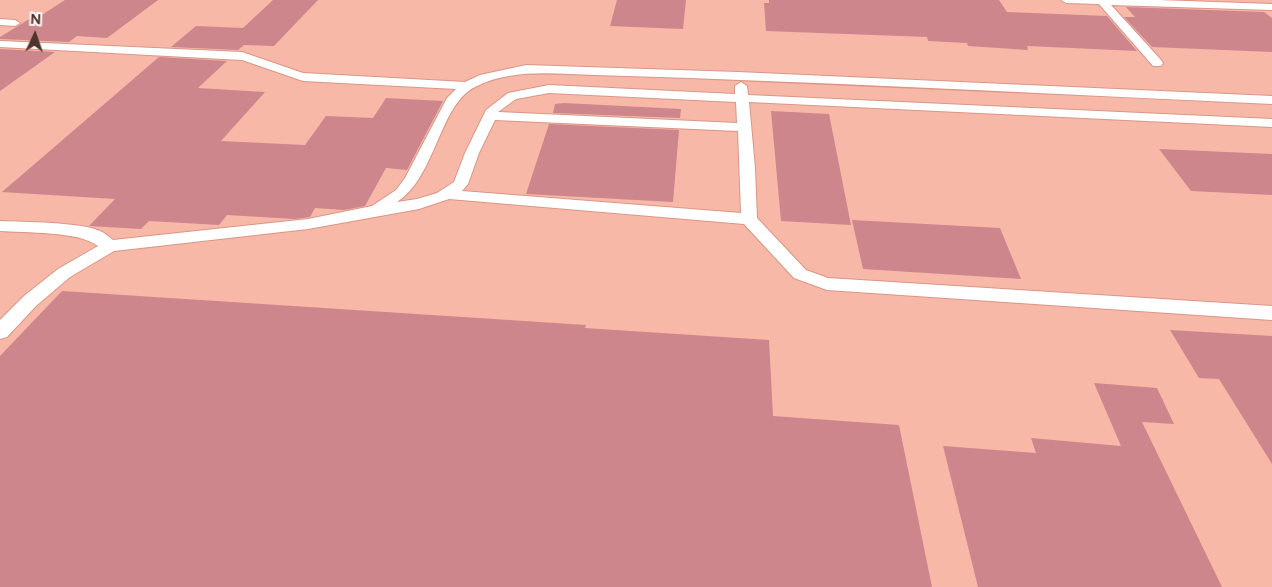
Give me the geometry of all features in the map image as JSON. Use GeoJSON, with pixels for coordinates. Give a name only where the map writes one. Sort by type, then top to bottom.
{"type":"FeatureCollection","features":[{"type":"Feature","properties":{"kind":"lane"},"geometry":{"type":"LineString","coordinates":[[1066,0],[1272,7]]}},
{"type":"Feature","properties":{"kind":"lane"},"geometry":{"type":"LineString","coordinates":[[1102,1],[1157,63]]}},
{"type":"Feature","properties":{"kind":"lane"},"geometry":{"type":"LineString","coordinates":[[0,22],[15,23]]}},
{"type":"Feature","properties":{"kind":"lane"},"geometry":{"type":"LineString","coordinates":[[0,44],[242,56],[255,58],[288,74],[303,77],[467,86]]}},
{"type":"Feature","properties":{"kind":"lane"},"geometry":{"type":"LineString","coordinates":[[843,68],[848,81]]}},
{"type":"Feature","properties":{"kind":"lane"},"geometry":{"type":"LineString","coordinates":[[549,89],[555,70]]}},
{"type":"Feature","properties":{"kind":"lane"},"geometry":{"type":"LineString","coordinates":[[372,211],[400,194],[417,172],[444,113],[453,98],[467,86],[484,78],[505,72],[555,70],[738,76],[1272,100]]}},
{"type":"Feature","properties":{"kind":"lane"},"geometry":{"type":"LineString","coordinates":[[738,76],[743,98],[749,219],[800,274],[827,284],[1272,313]]}},
{"type":"Feature","properties":{"kind":"lane"},"geometry":{"type":"LineString","coordinates":[[0,332],[30,301],[64,273],[110,246],[308,224],[419,204],[449,194],[461,184],[493,110],[512,96],[549,89],[1272,123]]}},
{"type":"Feature","properties":{"kind":"lane"},"geometry":{"type":"LineString","coordinates":[[490,116],[745,128]]}},
{"type":"Feature","properties":{"kind":"lane"},"geometry":{"type":"LineString","coordinates":[[400,194],[449,194],[749,219]]}},
{"type":"Feature","properties":{"kind":"lane"},"geometry":{"type":"LineString","coordinates":[[0,226],[71,231],[95,235],[110,246]]}},
{"type":"Feature","properties":{"kind":"shaded area"},"geometry":{"type":"Polygon","coordinates":[[[0,0],[1272,0],[1272,587],[0,587],[0,0]]]}},
{"type":"Feature","properties":{"kind":"building"},"geometry":{"type":"Polygon","coordinates":[[[65,0],[158,0],[107,38],[77,36],[69,42],[0,39],[0,37],[31,18],[37,18],[65,0]]]}},
{"type":"Feature","properties":{"kind":"building"},"geometry":{"type":"Polygon","coordinates":[[[273,0],[318,0],[274,46],[244,45],[238,50],[171,47],[196,26],[243,28],[273,0]]]}},
{"type":"Feature","properties":{"kind":"building"},"geometry":{"type":"Polygon","coordinates":[[[617,0],[686,0],[683,29],[610,26],[617,0]]]}},
{"type":"Feature","properties":{"kind":"building"},"geometry":{"type":"Polygon","coordinates":[[[769,0],[999,0],[1007,12],[1107,16],[1137,51],[1027,46],[1028,50],[968,46],[967,43],[928,41],[927,37],[766,31],[764,3],[769,3],[769,0]]]}},
{"type":"Feature","properties":{"kind":"building"},"geometry":{"type":"Polygon","coordinates":[[[1126,7],[1264,12],[1272,18],[1272,52],[1152,47],[1124,17],[1135,17],[1126,7]]]}},
{"type":"Feature","properties":{"kind":"building"},"geometry":{"type":"Polygon","coordinates":[[[0,49],[55,52],[0,91],[0,49]]]}},
{"type":"Feature","properties":{"kind":"building"},"geometry":{"type":"Polygon","coordinates":[[[159,57],[227,61],[198,88],[265,92],[221,141],[305,145],[326,116],[373,118],[386,98],[443,101],[407,170],[386,168],[365,206],[344,210],[315,208],[310,217],[295,219],[227,215],[219,225],[149,221],[141,229],[89,226],[115,199],[2,192],[159,57]]]}},
{"type":"Feature","properties":{"kind":"building"},"geometry":{"type":"Polygon","coordinates":[[[555,104],[681,109],[680,118],[553,113],[555,104]]]}},
{"type":"Feature","properties":{"kind":"building"},"geometry":{"type":"Polygon","coordinates":[[[771,111],[829,114],[851,225],[781,221],[771,111]]]}},
{"type":"Feature","properties":{"kind":"building"},"geometry":{"type":"Polygon","coordinates":[[[549,124],[679,130],[673,202],[526,194],[549,124]]]}},
{"type":"Feature","properties":{"kind":"building"},"geometry":{"type":"Polygon","coordinates":[[[1159,149],[1272,154],[1272,195],[1191,191],[1159,149]]]}},
{"type":"Feature","properties":{"kind":"building"},"geometry":{"type":"Polygon","coordinates":[[[852,220],[1000,228],[1021,279],[863,269],[852,220]]]}},
{"type":"Feature","properties":{"kind":"building"},"geometry":{"type":"Polygon","coordinates":[[[62,291],[586,325],[585,328],[769,340],[773,416],[899,425],[932,587],[0,587],[0,356],[62,291]]]}},
{"type":"Feature","properties":{"kind":"building"},"geometry":{"type":"Polygon","coordinates":[[[1170,330],[1272,336],[1272,464],[1219,379],[1199,378],[1170,330]]]}},
{"type":"Feature","properties":{"kind":"building"},"geometry":{"type":"Polygon","coordinates":[[[1094,383],[1157,388],[1174,424],[1142,422],[1222,587],[978,587],[943,446],[1036,453],[1031,438],[1121,446],[1094,383]]]}}]}
